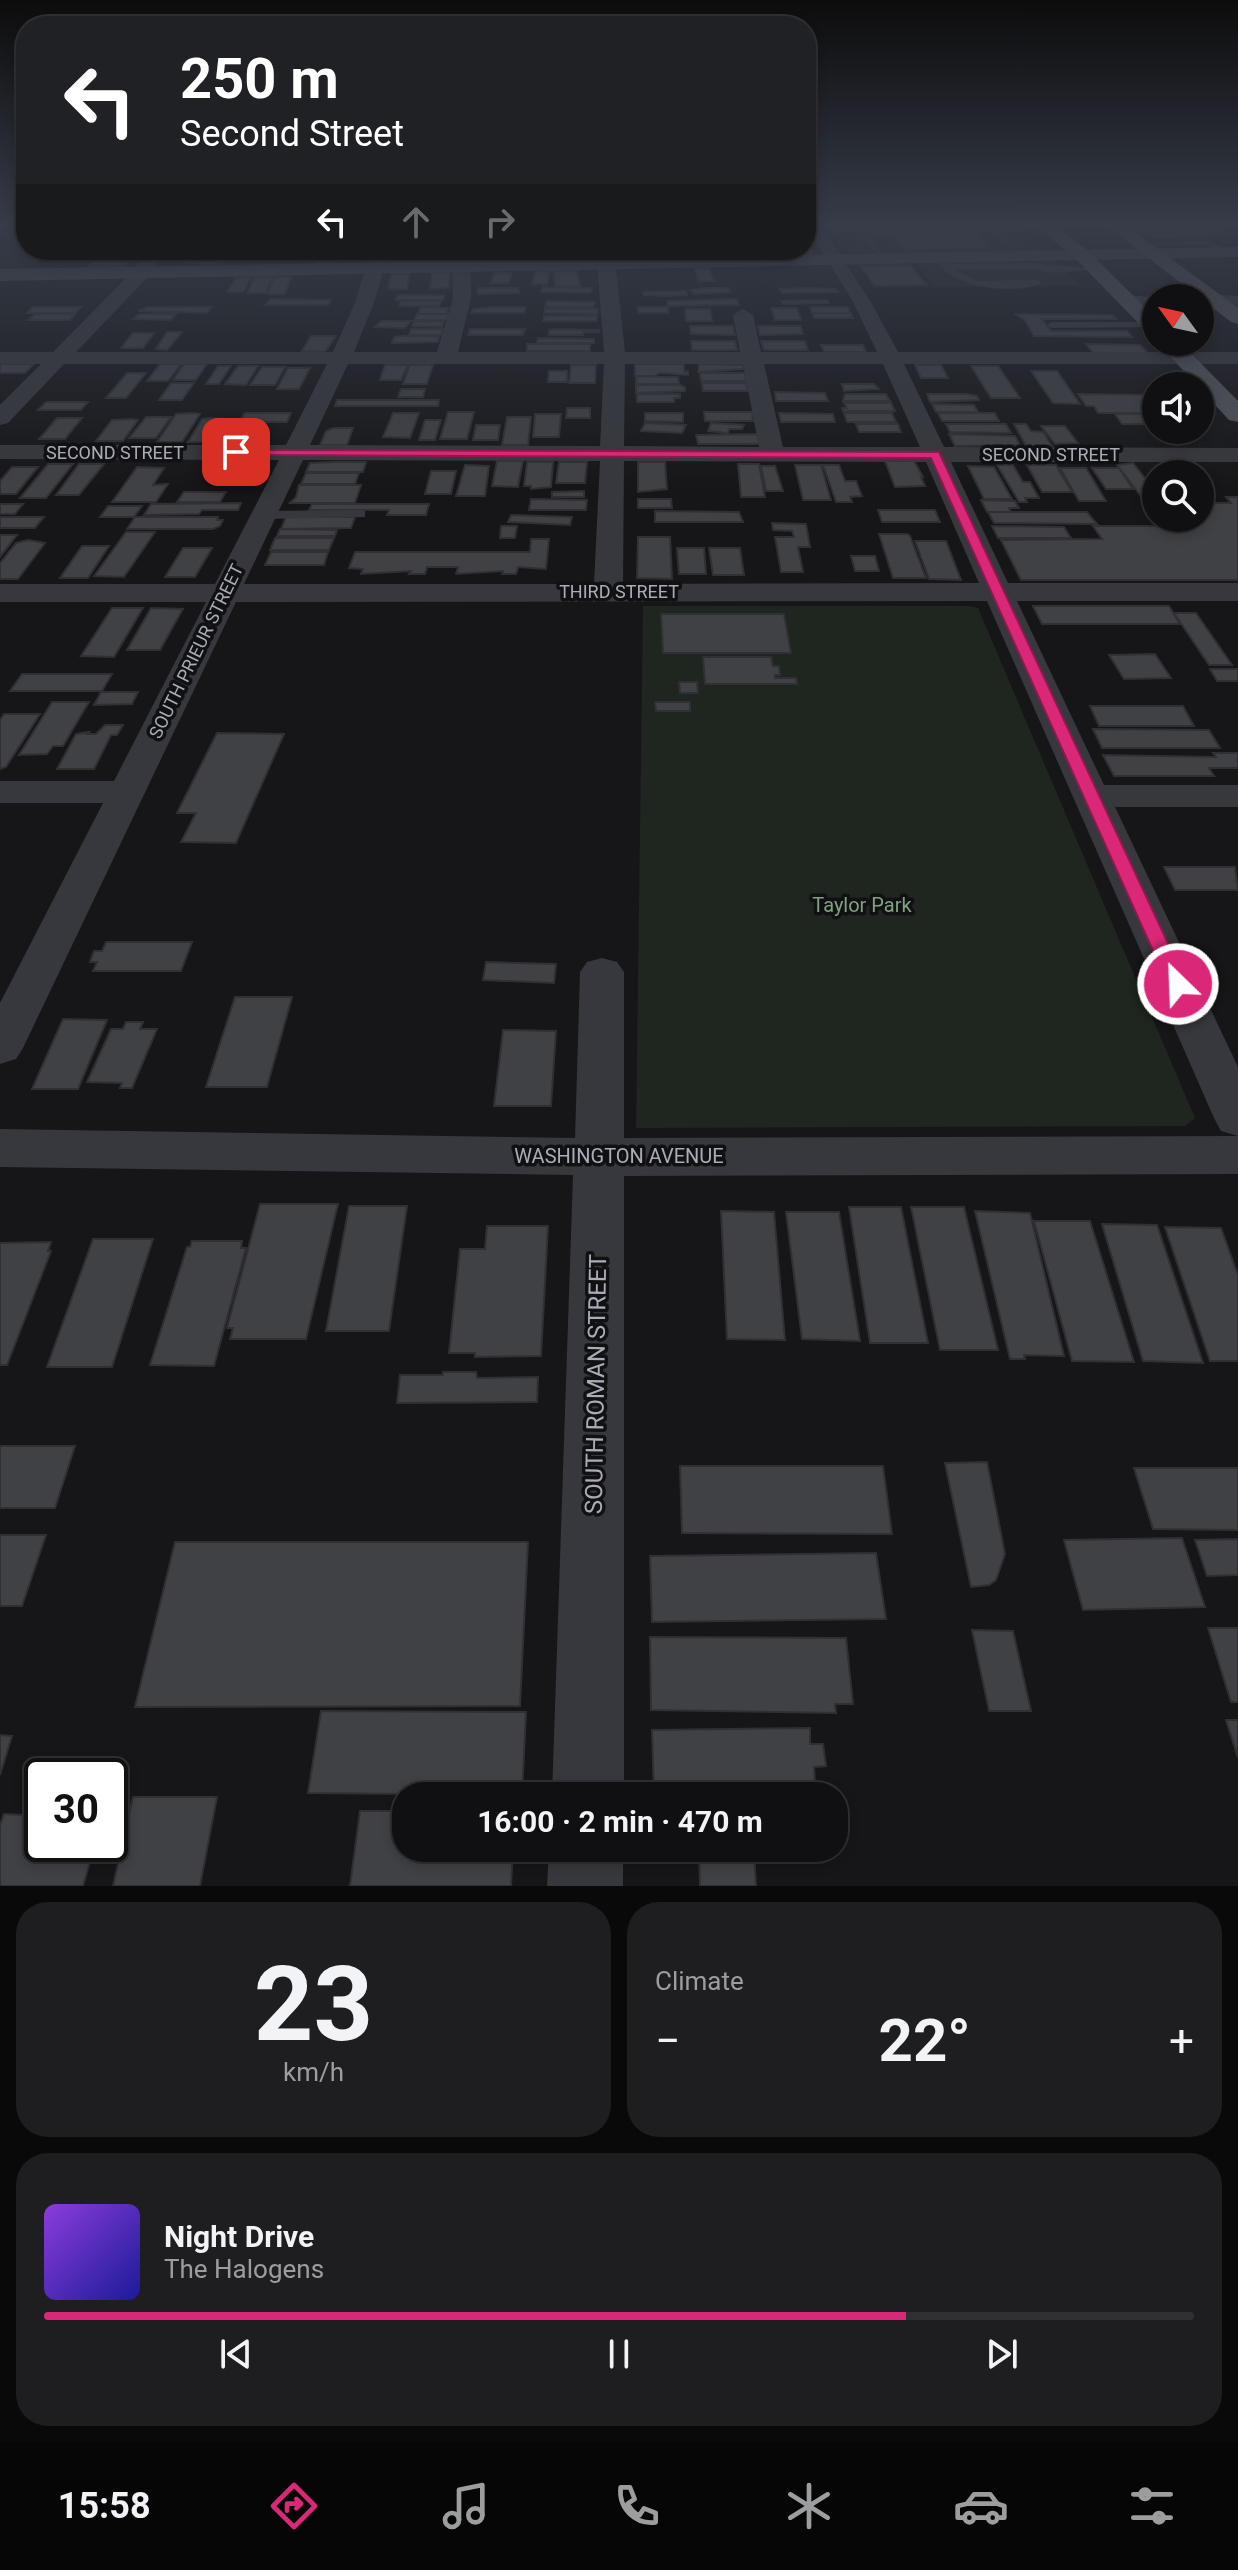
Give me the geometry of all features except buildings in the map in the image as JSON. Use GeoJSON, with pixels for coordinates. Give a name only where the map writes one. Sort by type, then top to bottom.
{"type":"FeatureCollection","features":[{"type":"Feature","properties":{"kind":"main road"},"geometry":{"type":"LineString","coordinates":[[1182,356],[1238,415]]}},
{"type":"Feature","properties":{"kind":"street"},"geometry":{"type":"LineString","coordinates":[[0,418],[103,312]]}},
{"type":"Feature","properties":{"kind":"street","name":"SOUTH PRIEUR STREET"},"geometry":{"type":"LineString","coordinates":[[0,1048],[295,452],[358,312]]}},
{"type":"Feature","properties":{"kind":"street"},"geometry":{"type":"LineString","coordinates":[[446,358],[458,312]]}},
{"type":"Feature","properties":{"kind":"street"},"geometry":{"type":"LineString","coordinates":[[608,591],[615,358],[611,312]]}},
{"type":"Feature","properties":{"kind":"street"},"geometry":{"type":"LineString","coordinates":[[865,312],[891,358],[1238,1118]]}},
{"type":"Feature","properties":{"kind":"street"},"geometry":{"type":"LineString","coordinates":[[743,315],[772,453]]}},
{"type":"Feature","properties":{"kind":"street"},"geometry":{"type":"LineString","coordinates":[[0,358],[891,358],[1142,351]]}},
{"type":"Feature","properties":{"kind":"street"},"geometry":{"type":"LineString","coordinates":[[1214,355],[1238,358]]}},
{"type":"Feature","properties":{"kind":"street","name":"SECOND STREET"},"geometry":{"type":"LineString","coordinates":[[0,452],[1238,455]]}},
{"type":"Feature","properties":{"kind":"street","name":"THIRD STREET"},"geometry":{"type":"LineString","coordinates":[[0,593],[1238,592]]}},
{"type":"Feature","properties":{"kind":"street"},"geometry":{"type":"LineString","coordinates":[[0,792],[129,792]]}},
{"type":"Feature","properties":{"kind":"street"},"geometry":{"type":"LineString","coordinates":[[1093,796],[1238,796]]}},
{"type":"Feature","properties":{"kind":"street","name":"SOUTH ROMAN STREET"},"geometry":{"type":"LineString","coordinates":[[588,1782],[602,972]]}},
{"type":"Feature","properties":{"kind":"street","name":"WASHINGTON AVENUE"},"geometry":{"type":"LineString","coordinates":[[0,1148],[600,1157],[1238,1155]]}},
{"type":"Feature","properties":{"kind":"street"},"geometry":{"type":"LineString","coordinates":[[585,1886],[586,1862]]}},
{"type":"Feature","properties":{"kind":"lane"},"geometry":{"type":"LineString","coordinates":[[1052,325],[1142,328]]}},
{"type":"Feature","properties":{"kind":"lane"},"geometry":{"type":"LineString","coordinates":[[263,515],[361,514]]}},
{"type":"Feature","properties":{"kind":"green space","name":"Taylor Park"},"geometry":{"type":"Polygon","coordinates":[[[643,606],[978,608],[1195,1118],[1185,1126],[636,1128],[643,606]]]}},
{"type":"Feature","properties":{"kind":"route"},"geometry":{"type":"LineString","coordinates":[[236,452],[935,454],[1178,984]]}}]}
